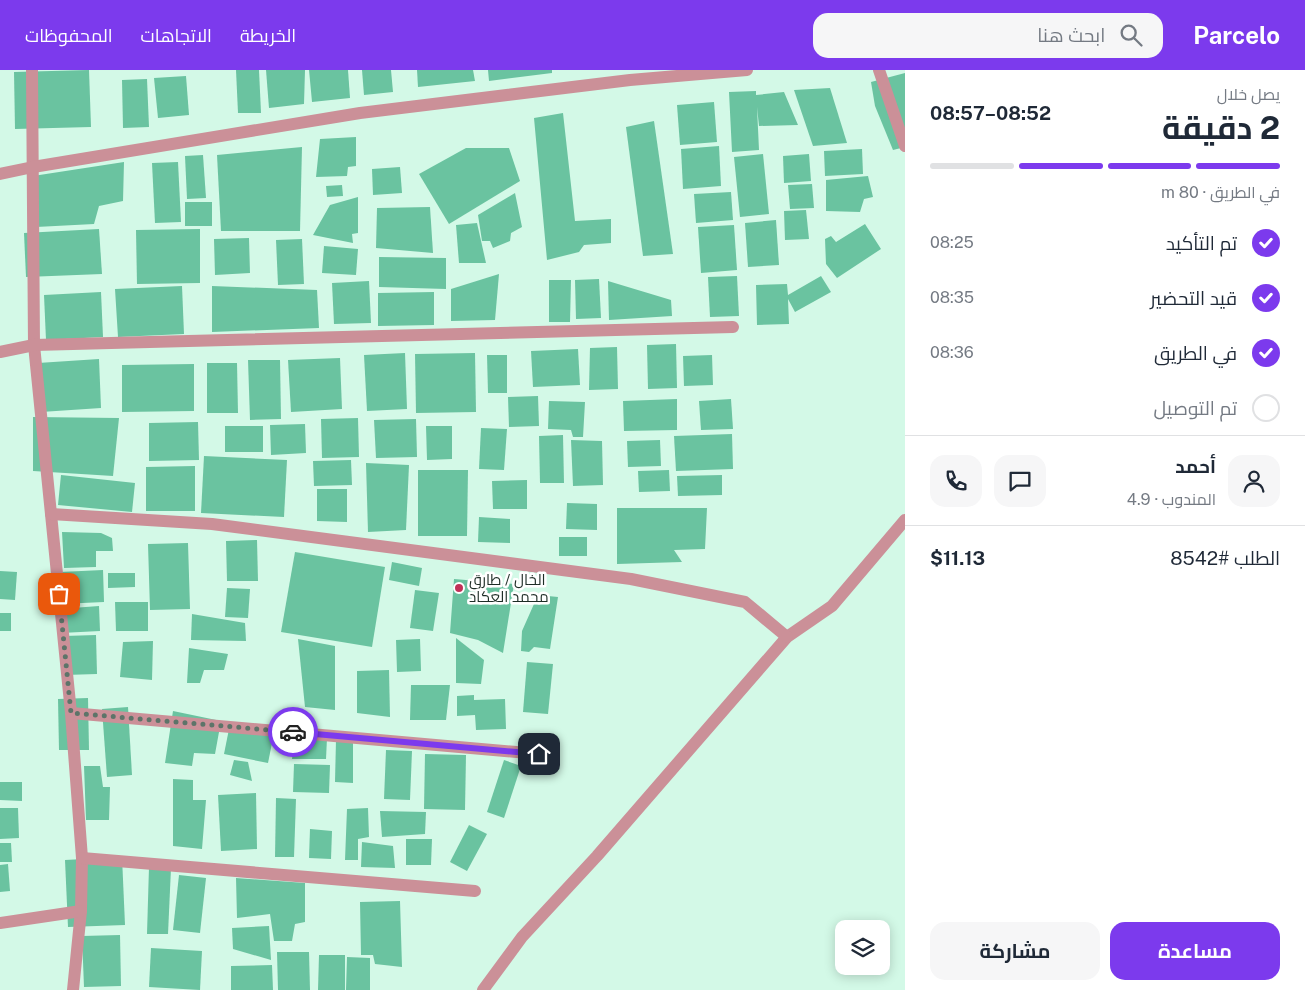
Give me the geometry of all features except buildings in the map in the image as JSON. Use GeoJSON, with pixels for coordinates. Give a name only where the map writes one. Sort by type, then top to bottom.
{"type":"FeatureCollection","features":[{"type":"Feature","properties":{"kind":"street"},"geometry":{"type":"LineString","coordinates":[[32,70],[34,346],[71,713],[82,858],[81,911],[73,990]]}},
{"type":"Feature","properties":{"kind":"street"},"geometry":{"type":"LineString","coordinates":[[0,174],[32,167],[360,113],[629,75],[747,70]]}},
{"type":"Feature","properties":{"kind":"street"},"geometry":{"type":"LineString","coordinates":[[879,70],[905,146]]}},
{"type":"Feature","properties":{"kind":"street"},"geometry":{"type":"LineString","coordinates":[[0,352],[34,346],[734,327]]}},
{"type":"Feature","properties":{"kind":"street"},"geometry":{"type":"LineString","coordinates":[[51,514],[212,524],[631,579],[745,602],[787,637]]}},
{"type":"Feature","properties":{"kind":"street"},"geometry":{"type":"LineString","coordinates":[[483,990],[522,936],[597,856],[787,637],[832,606],[905,520]]}},
{"type":"Feature","properties":{"kind":"street"},"geometry":{"type":"LineString","coordinates":[[71,713],[539,754]]}},
{"type":"Feature","properties":{"kind":"street"},"geometry":{"type":"LineString","coordinates":[[82,858],[475,891]]}},
{"type":"Feature","properties":{"kind":"street"},"geometry":{"type":"LineString","coordinates":[[0,922],[81,911]]}},
{"type":"Feature","properties":{"kind":"way so far"},"geometry":{"type":"LineString","coordinates":[[59,594],[71,713],[293,732]]}},
{"type":"Feature","properties":{"kind":"place","name":"الخال / طارق محمد العكاد"},"geometry":{"type":"Point","coordinates":[459,588]}},
{"type":"Feature","properties":{"kind":"route"},"geometry":{"type":"LineString","coordinates":[[293,732],[539,754]]}}]}
